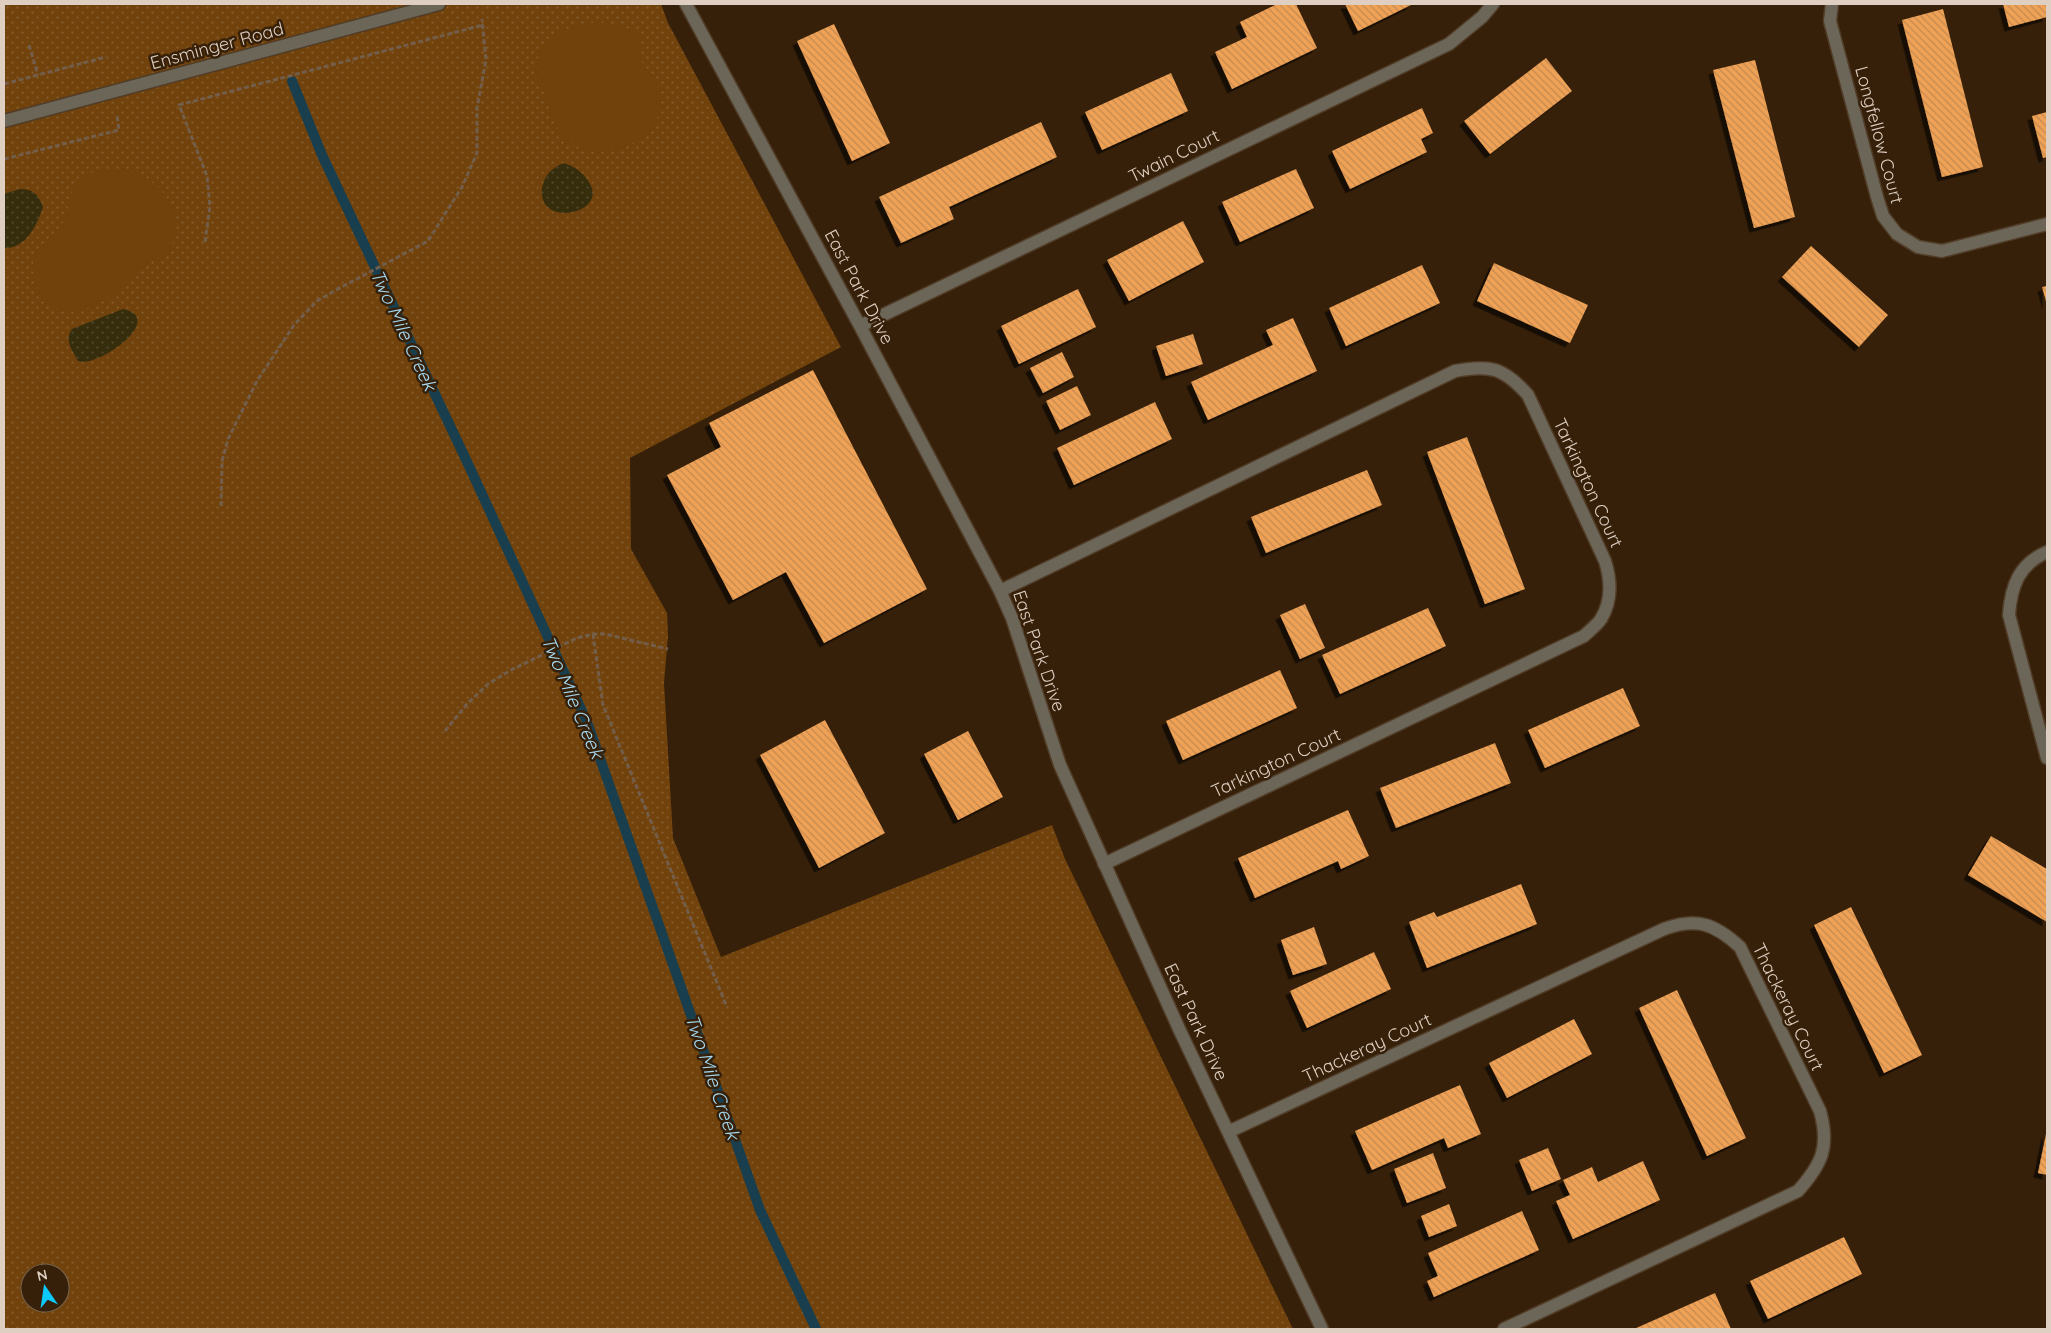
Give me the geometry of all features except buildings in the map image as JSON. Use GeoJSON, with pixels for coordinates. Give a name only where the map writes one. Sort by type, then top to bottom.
{"type":"FeatureCollection","features":[{"type":"Feature","properties":{"kind":"street","name":"Ensminger Road"},"geometry":{"type":"LineString","coordinates":[[4,121],[439,4]]}},
{"type":"Feature","properties":{"kind":"street","name":"East Park Drive"},"geometry":{"type":"LineString","coordinates":[[686,4],[860,326],[1000,591],[1012,618],[1060,765],[1228,1132],[1322,1329]]}},
{"type":"Feature","properties":{"kind":"street","name":"Twain Court"},"geometry":{"type":"LineString","coordinates":[[860,326],[1449,44],[1482,17],[1493,4]]}},
{"type":"Feature","properties":{"kind":"street","name":"Longfellow Court"},"geometry":{"type":"LineString","coordinates":[[1832,4],[1830,21],[1876,197],[1883,216],[1897,234],[1918,247],[1942,251],[2047,224]]}},
{"type":"Feature","properties":{"kind":"street","name":"Tarkington Court"},"geometry":{"type":"LineString","coordinates":[[1000,591],[1455,371],[1477,367],[1496,370],[1514,380],[1528,395],[1604,561],[1609,575],[1609,599],[1601,619],[1584,636],[1104,864]]}},
{"type":"Feature","properties":{"kind":"street"},"geometry":{"type":"LineString","coordinates":[[2047,552],[2037,557],[2021,572],[2011,593],[2008,615],[2047,758]]}},
{"type":"Feature","properties":{"kind":"street","name":"Thackeray Court"},"geometry":{"type":"LineString","coordinates":[[1228,1132],[1664,929],[1679,923],[1704,923],[1724,932],[1740,947],[1820,1111],[1825,1128],[1824,1151],[1815,1172],[1798,1191],[1504,1329]]}},
{"type":"Feature","properties":{"kind":"path"},"geometry":{"type":"LineString","coordinates":[[221,506],[222,461],[228,439],[257,381],[294,325],[318,302],[352,281],[428,241],[462,187],[477,153],[478,108],[486,60],[482,19]]}},
{"type":"Feature","properties":{"kind":"path"},"geometry":{"type":"LineString","coordinates":[[205,242],[210,206],[207,176],[179,106],[483,26]]}},
{"type":"Feature","properties":{"kind":"path"},"geometry":{"type":"LineString","coordinates":[[29,45],[38,75]]}},
{"type":"Feature","properties":{"kind":"path"},"geometry":{"type":"LineString","coordinates":[[4,84],[106,57]]}},
{"type":"Feature","properties":{"kind":"path"},"geometry":{"type":"LineString","coordinates":[[4,159],[119,130],[118,116]]}},
{"type":"Feature","properties":{"kind":"path"},"geometry":{"type":"LineString","coordinates":[[594,634],[603,706],[727,1007]]}},
{"type":"Feature","properties":{"kind":"path"},"geometry":{"type":"LineString","coordinates":[[445,731],[467,704],[488,684],[576,638],[594,634],[605,634],[668,650]]}},
{"type":"Feature","properties":{"kind":"shaded area"},"geometry":{"type":"Polygon","coordinates":[[[4,4],[661,4],[668,23],[841,347],[630,458],[631,549],[667,613],[668,636],[664,683],[673,838],[721,957],[1052,825],[1065,859],[1293,1329],[4,1329],[4,4]]]}},
{"type":"Feature","properties":{"kind":"shaded area"},"geometry":{"type":"Polygon","coordinates":[[[598,22],[621,26],[637,35],[640,42],[642,61],[658,86],[661,99],[660,111],[656,122],[648,131],[628,145],[604,152],[588,151],[581,148],[562,134],[553,120],[546,95],[537,78],[537,63],[540,53],[551,38],[569,28],[598,22]]]}},
{"type":"Feature","properties":{"kind":"shaded area"},"geometry":{"type":"Polygon","coordinates":[[[110,169],[133,172],[151,181],[159,188],[172,206],[175,215],[175,236],[169,249],[164,254],[134,272],[120,290],[113,295],[89,308],[72,312],[64,311],[46,301],[38,291],[33,272],[34,258],[40,247],[62,224],[77,184],[91,173],[110,169]]]}},
{"type":"Feature","properties":{"kind":"sand"},"geometry":{"type":"Polygon","coordinates":[[[563,163],[575,168],[585,176],[593,194],[589,203],[581,209],[571,212],[560,212],[550,209],[544,201],[542,189],[546,176],[563,163]]]}},
{"type":"Feature","properties":{"kind":"sand"},"geometry":{"type":"Polygon","coordinates":[[[20,189],[34,193],[43,207],[30,235],[19,245],[4,248],[4,194],[20,189]]]}},
{"type":"Feature","properties":{"kind":"sand"},"geometry":{"type":"Polygon","coordinates":[[[123,309],[135,314],[137,322],[134,331],[125,341],[100,357],[88,361],[78,361],[69,341],[72,329],[123,309]]]}},
{"type":"Feature","properties":{"kind":"waterway","name":"Two Mile Creek"},"geometry":{"type":"LineString","coordinates":[[292,81],[322,155],[587,722],[760,1210],[816,1329]]}}]}
